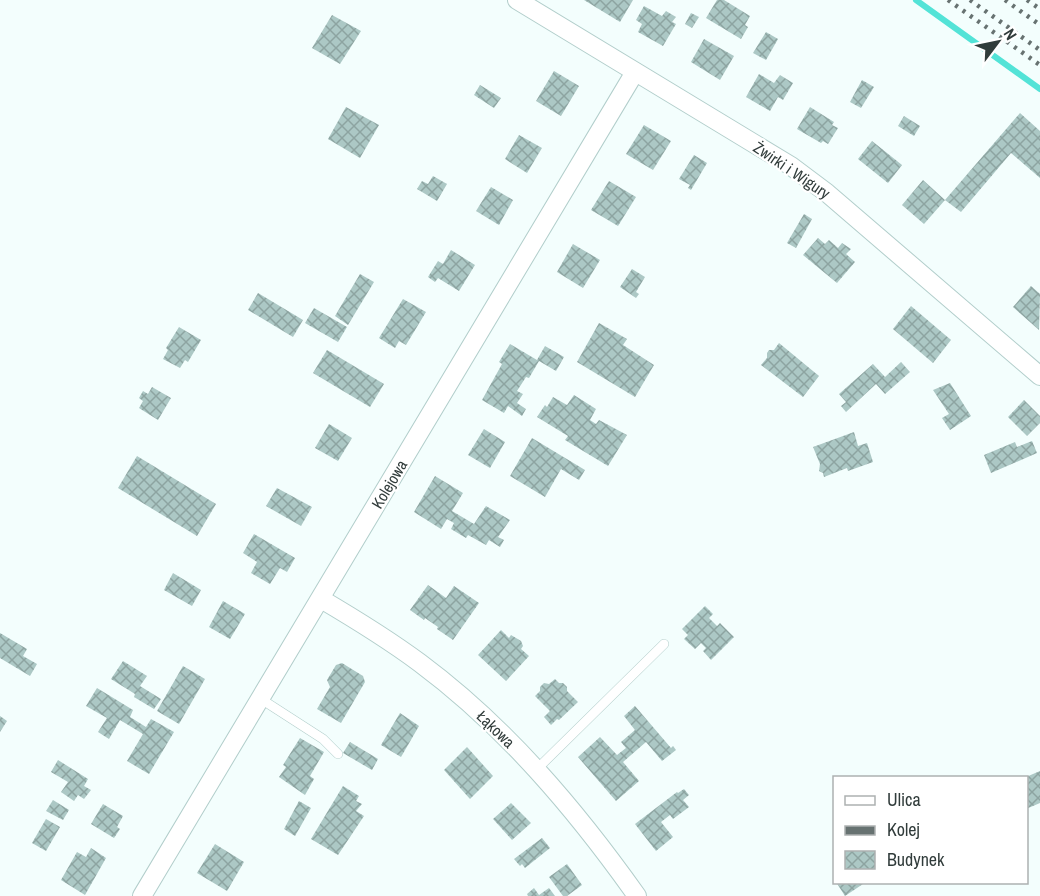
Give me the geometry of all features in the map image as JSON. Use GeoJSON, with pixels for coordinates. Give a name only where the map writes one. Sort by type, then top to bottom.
{"type":"FeatureCollection","features":[{"type":"Feature","properties":{"kind":"street","name":"Żwirki i Wigury"},"geometry":{"type":"LineString","coordinates":[[518,0],[791,166],[827,193],[1040,376]]}},
{"type":"Feature","properties":{"kind":"street","name":"Kolejowa"},"geometry":{"type":"LineString","coordinates":[[142,896],[635,72]]}},
{"type":"Feature","properties":{"kind":"street","name":"Łąkowa"},"geometry":{"type":"LineString","coordinates":[[321,599],[370,628],[422,664],[499,731],[537,770],[601,844],[637,896]]}},
{"type":"Feature","properties":{"kind":"lane"},"geometry":{"type":"LineString","coordinates":[[537,770],[664,644]]}},
{"type":"Feature","properties":{"kind":"lane"},"geometry":{"type":"LineString","coordinates":[[261,699],[323,740],[338,754]]}},
{"type":"Feature","properties":{"kind":"building"},"geometry":{"type":"Polygon","coordinates":[[[584,0],[633,0],[620,22],[584,0]]]}},
{"type":"Feature","properties":{"kind":"building"},"geometry":{"type":"Polygon","coordinates":[[[717,0],[724,0],[750,16],[745,25],[748,27],[741,39],[706,18],[717,0]]]}},
{"type":"Feature","properties":{"kind":"building"},"geometry":{"type":"Polygon","coordinates":[[[644,6],[662,16],[666,11],[676,17],[672,22],[676,24],[663,46],[638,32],[642,24],[636,20],[644,6]]]}},
{"type":"Feature","properties":{"kind":"building"},"geometry":{"type":"Polygon","coordinates":[[[691,13],[699,17],[692,28],[685,24],[691,13]]]}},
{"type":"Feature","properties":{"kind":"building"},"geometry":{"type":"Polygon","coordinates":[[[332,15],[361,31],[340,64],[312,48],[332,15]]]}},
{"type":"Feature","properties":{"kind":"building"},"geometry":{"type":"Polygon","coordinates":[[[766,32],[778,39],[766,60],[753,53],[766,32]]]}},
{"type":"Feature","properties":{"kind":"building"},"geometry":{"type":"Polygon","coordinates":[[[704,39],[734,56],[720,80],[691,62],[704,39]]]}},
{"type":"Feature","properties":{"kind":"building"},"geometry":{"type":"Polygon","coordinates":[[[554,71],[579,86],[561,116],[536,101],[554,71]]]}},
{"type":"Feature","properties":{"kind":"building"},"geometry":{"type":"Polygon","coordinates":[[[759,74],[774,83],[780,75],[793,83],[783,100],[778,97],[770,111],[746,97],[759,74]]]}},
{"type":"Feature","properties":{"kind":"building"},"geometry":{"type":"Polygon","coordinates":[[[862,80],[874,87],[861,108],[850,102],[862,80]]]}},
{"type":"Feature","properties":{"kind":"building"},"geometry":{"type":"Polygon","coordinates":[[[480,85],[501,98],[494,108],[474,95],[480,85]]]}},
{"type":"Feature","properties":{"kind":"building"},"geometry":{"type":"Polygon","coordinates":[[[346,107],[379,125],[360,158],[328,139],[346,107]]]}},
{"type":"Feature","properties":{"kind":"building"},"geometry":{"type":"Polygon","coordinates":[[[810,107],[834,122],[832,125],[838,128],[828,144],[823,141],[821,143],[797,129],[810,107]]]}},
{"type":"Feature","properties":{"kind":"building"},"geometry":{"type":"Polygon","coordinates":[[[1020,113],[1040,131],[1040,178],[1011,153],[961,212],[945,200],[1020,113]]]}},
{"type":"Feature","properties":{"kind":"building"},"geometry":{"type":"Polygon","coordinates":[[[904,116],[920,126],[914,136],[898,126],[904,116]]]}},
{"type":"Feature","properties":{"kind":"building"},"geometry":{"type":"Polygon","coordinates":[[[644,125],[671,141],[653,170],[626,154],[644,125]]]}},
{"type":"Feature","properties":{"kind":"building"},"geometry":{"type":"Polygon","coordinates":[[[519,135],[542,148],[527,173],[505,159],[519,135]]]}},
{"type":"Feature","properties":{"kind":"building"},"geometry":{"type":"Polygon","coordinates":[[[872,141],[902,165],[888,183],[858,159],[872,141]]]}},
{"type":"Feature","properties":{"kind":"building"},"geometry":{"type":"Polygon","coordinates":[[[694,155],[707,163],[691,190],[688,188],[690,185],[679,179],[694,155]]]}},
{"type":"Feature","properties":{"kind":"building"},"geometry":{"type":"Polygon","coordinates":[[[433,176],[447,184],[437,201],[417,189],[422,181],[428,184],[433,176]]]}},
{"type":"Feature","properties":{"kind":"building"},"geometry":{"type":"Polygon","coordinates":[[[923,180],[945,200],[924,224],[902,205],[923,180]]]}},
{"type":"Feature","properties":{"kind":"building"},"geometry":{"type":"Polygon","coordinates":[[[609,181],[636,197],[618,226],[591,210],[609,181]]]}},
{"type":"Feature","properties":{"kind":"building"},"geometry":{"type":"Polygon","coordinates":[[[491,187],[513,200],[499,225],[476,211],[491,187]]]}},
{"type":"Feature","properties":{"kind":"building"},"geometry":{"type":"Polygon","coordinates":[[[804,214],[812,219],[796,248],[787,243],[804,214]]]}},
{"type":"Feature","properties":{"kind":"building"},"geometry":{"type":"Polygon","coordinates":[[[818,238],[825,244],[829,240],[838,248],[842,243],[851,249],[846,254],[855,262],[837,283],[803,255],[818,238]]]}},
{"type":"Feature","properties":{"kind":"building"},"geometry":{"type":"Polygon","coordinates":[[[573,244],[600,260],[583,288],[557,272],[573,244]]]}},
{"type":"Feature","properties":{"kind":"building"},"geometry":{"type":"Polygon","coordinates":[[[451,250],[475,265],[459,291],[438,278],[435,282],[428,277],[438,261],[443,264],[451,250]]]}},
{"type":"Feature","properties":{"kind":"building"},"geometry":{"type":"Polygon","coordinates":[[[632,269],[645,277],[636,292],[639,294],[636,298],[620,287],[632,269]]]}},
{"type":"Feature","properties":{"kind":"building"},"geometry":{"type":"Polygon","coordinates":[[[360,274],[374,282],[348,325],[335,316],[360,274]]]}},
{"type":"Feature","properties":{"kind":"building"},"geometry":{"type":"Polygon","coordinates":[[[1031,286],[1040,294],[1039,330],[1013,307],[1031,286]]]}},
{"type":"Feature","properties":{"kind":"building"},"geometry":{"type":"Polygon","coordinates":[[[258,293],[303,320],[293,337],[248,310],[258,293]]]}},
{"type":"Feature","properties":{"kind":"building"},"geometry":{"type":"Polygon","coordinates":[[[403,299],[426,312],[406,345],[399,341],[395,348],[379,338],[403,299]]]}},
{"type":"Feature","properties":{"kind":"building"},"geometry":{"type":"Polygon","coordinates":[[[911,306],[951,340],[933,363],[893,329],[911,306]]]}},
{"type":"Feature","properties":{"kind":"building"},"geometry":{"type":"Polygon","coordinates":[[[314,308],[347,327],[338,342],[305,323],[314,308]]]}},
{"type":"Feature","properties":{"kind":"building"},"geometry":{"type":"Polygon","coordinates":[[[599,323],[627,339],[623,345],[654,365],[635,397],[577,362],[599,323]]]}},
{"type":"Feature","properties":{"kind":"building"},"geometry":{"type":"Polygon","coordinates":[[[179,327],[201,340],[188,362],[185,360],[180,368],[163,359],[168,350],[166,348],[179,327]]]}},
{"type":"Feature","properties":{"kind":"building"},"geometry":{"type":"Polygon","coordinates":[[[779,343],[819,376],[803,397],[761,365],[767,358],[769,350],[774,350],[779,343]]]}},
{"type":"Feature","properties":{"kind":"building"},"geometry":{"type":"Polygon","coordinates":[[[510,344],[537,360],[545,346],[564,357],[556,371],[539,361],[529,378],[526,377],[517,391],[523,394],[517,403],[526,409],[522,416],[508,406],[504,413],[482,400],[510,344]]]}},
{"type":"Feature","properties":{"kind":"building"},"geometry":{"type":"Polygon","coordinates":[[[327,350],[384,384],[370,407],[313,373],[327,350]]]}},
{"type":"Feature","properties":{"kind":"building"},"geometry":{"type":"Polygon","coordinates":[[[901,362],[910,372],[885,394],[876,384],[846,412],[841,406],[846,402],[839,394],[873,364],[885,377],[901,362]]]}},
{"type":"Feature","properties":{"kind":"building"},"geometry":{"type":"Polygon","coordinates":[[[950,383],[971,416],[950,430],[942,418],[949,414],[933,390],[950,383]]]}},
{"type":"Feature","properties":{"kind":"building"},"geometry":{"type":"Polygon","coordinates":[[[152,387],[171,398],[158,420],[139,408],[143,401],[139,398],[143,391],[148,394],[152,387]]]}},
{"type":"Feature","properties":{"kind":"building"},"geometry":{"type":"Polygon","coordinates":[[[574,395],[596,409],[590,420],[596,424],[599,420],[627,435],[608,466],[565,440],[568,436],[537,417],[553,397],[567,405],[574,395]]]}},
{"type":"Feature","properties":{"kind":"building"},"geometry":{"type":"Polygon","coordinates":[[[1024,400],[1040,416],[1040,423],[1027,436],[1008,417],[1024,400]]]}},
{"type":"Feature","properties":{"kind":"building"},"geometry":{"type":"Polygon","coordinates":[[[329,424],[352,438],[338,461],[315,448],[329,424]]]}},
{"type":"Feature","properties":{"kind":"building"},"geometry":{"type":"Polygon","coordinates":[[[484,429],[505,442],[490,468],[468,455],[484,429]]]}},
{"type":"Feature","properties":{"kind":"building"},"geometry":{"type":"Polygon","coordinates":[[[854,432],[858,446],[867,443],[873,462],[848,471],[847,468],[824,477],[819,471],[820,464],[813,447],[854,432]]]}},
{"type":"Feature","properties":{"kind":"building"},"geometry":{"type":"Polygon","coordinates":[[[532,438],[585,470],[579,480],[561,469],[545,497],[510,476],[532,438]]]}},
{"type":"Feature","properties":{"kind":"building"},"geometry":{"type":"Polygon","coordinates":[[[1032,441],[1037,453],[991,473],[984,455],[1015,442],[1017,447],[1032,441]]]}},
{"type":"Feature","properties":{"kind":"building"},"geometry":{"type":"Polygon","coordinates":[[[137,456],[216,504],[197,536],[118,488],[137,456]]]}},
{"type":"Feature","properties":{"kind":"building"},"geometry":{"type":"Polygon","coordinates":[[[435,476],[463,493],[452,511],[474,524],[486,506],[510,520],[498,537],[504,540],[500,547],[489,540],[486,545],[468,535],[466,538],[451,529],[454,523],[447,519],[441,529],[414,512],[435,476]]]}},
{"type":"Feature","properties":{"kind":"building"},"geometry":{"type":"Polygon","coordinates":[[[277,488],[312,507],[301,526],[266,506],[277,488]]]}},
{"type":"Feature","properties":{"kind":"building"},"geometry":{"type":"Polygon","coordinates":[[[254,534],[295,558],[287,572],[280,568],[270,584],[251,573],[257,562],[243,553],[254,534]]]}},
{"type":"Feature","properties":{"kind":"building"},"geometry":{"type":"Polygon","coordinates":[[[173,573],[201,590],[192,606],[164,590],[173,573]]]}},
{"type":"Feature","properties":{"kind":"building"},"geometry":{"type":"Polygon","coordinates":[[[428,585],[446,598],[454,586],[479,603],[453,640],[437,629],[438,627],[410,610],[428,585]]]}},
{"type":"Feature","properties":{"kind":"building"},"geometry":{"type":"Polygon","coordinates":[[[223,601],[245,614],[230,639],[209,627],[223,601]]]}},
{"type":"Feature","properties":{"kind":"building"},"geometry":{"type":"Polygon","coordinates":[[[705,606],[713,614],[709,618],[717,626],[720,623],[734,637],[711,660],[703,651],[706,648],[701,643],[695,649],[684,639],[688,635],[682,629],[705,606]]]}},
{"type":"Feature","properties":{"kind":"building"},"geometry":{"type":"Polygon","coordinates":[[[501,630],[509,638],[511,635],[521,641],[523,646],[521,649],[529,656],[506,681],[478,655],[501,630]]]}},
{"type":"Feature","properties":{"kind":"building"},"geometry":{"type":"Polygon","coordinates":[[[0,633],[27,649],[23,656],[37,664],[30,676],[0,658],[0,633]]]}},
{"type":"Feature","properties":{"kind":"building"},"geometry":{"type":"Polygon","coordinates":[[[123,661],[147,676],[140,686],[161,699],[154,709],[111,679],[123,661]]]}},
{"type":"Feature","properties":{"kind":"building"},"geometry":{"type":"Polygon","coordinates":[[[342,663],[363,676],[365,682],[341,723],[317,709],[330,687],[327,680],[336,665],[342,663]]]}},
{"type":"Feature","properties":{"kind":"building"},"geometry":{"type":"Polygon","coordinates":[[[183,666],[205,679],[179,724],[157,711],[183,666]]]}},
{"type":"Feature","properties":{"kind":"building"},"geometry":{"type":"Polygon","coordinates":[[[555,679],[567,687],[567,691],[578,702],[551,725],[544,717],[550,711],[535,696],[544,683],[549,684],[555,679]]]}},
{"type":"Feature","properties":{"kind":"building"},"geometry":{"type":"Polygon","coordinates":[[[97,688],[133,710],[130,717],[146,727],[151,719],[174,732],[149,774],[127,761],[143,734],[120,720],[109,739],[98,732],[107,718],[86,706],[97,688]]]}},
{"type":"Feature","properties":{"kind":"building"},"geometry":{"type":"Polygon","coordinates":[[[635,706],[671,748],[673,746],[676,750],[662,761],[646,742],[623,762],[639,781],[616,801],[578,757],[600,737],[617,755],[626,748],[621,742],[635,730],[624,716],[635,706]]]}},
{"type":"Feature","properties":{"kind":"building"},"geometry":{"type":"Polygon","coordinates":[[[400,713],[419,726],[401,757],[381,745],[400,713]]]}},
{"type":"Feature","properties":{"kind":"building"},"geometry":{"type":"Polygon","coordinates":[[[0,716],[7,721],[0,732],[0,716]]]}},
{"type":"Feature","properties":{"kind":"building"},"geometry":{"type":"Polygon","coordinates":[[[300,738],[324,752],[310,776],[314,779],[305,795],[279,777],[286,767],[283,765],[300,738]]]}},
{"type":"Feature","properties":{"kind":"building"},"geometry":{"type":"Polygon","coordinates":[[[350,742],[378,759],[372,770],[343,753],[350,742]]]}},
{"type":"Feature","properties":{"kind":"building"},"geometry":{"type":"Polygon","coordinates":[[[467,747],[493,776],[470,799],[444,770],[467,747]]]}},
{"type":"Feature","properties":{"kind":"building"},"geometry":{"type":"Polygon","coordinates":[[[58,760],[88,779],[84,786],[91,790],[84,799],[78,795],[74,801],[61,792],[68,782],[51,772],[58,760]]]}},
{"type":"Feature","properties":{"kind":"building"},"geometry":{"type":"Polygon","coordinates":[[[1040,771],[1040,803],[1028,808],[1028,776],[1040,771]]]}},
{"type":"Feature","properties":{"kind":"building"},"geometry":{"type":"Polygon","coordinates":[[[343,786],[359,796],[356,801],[362,804],[356,811],[364,816],[338,855],[311,839],[343,786]]]}},
{"type":"Feature","properties":{"kind":"building"},"geometry":{"type":"Polygon","coordinates":[[[684,789],[689,795],[683,800],[689,807],[673,819],[670,815],[661,822],[673,837],[656,851],[635,824],[684,789]]]}},
{"type":"Feature","properties":{"kind":"building"},"geometry":{"type":"Polygon","coordinates":[[[53,800],[69,810],[63,820],[46,811],[53,800]]]}},
{"type":"Feature","properties":{"kind":"building"},"geometry":{"type":"Polygon","coordinates":[[[299,801],[311,808],[295,836],[284,829],[299,801]]]}},
{"type":"Feature","properties":{"kind":"building"},"geometry":{"type":"Polygon","coordinates":[[[511,803],[531,823],[512,840],[493,819],[511,803]]]}},
{"type":"Feature","properties":{"kind":"building"},"geometry":{"type":"Polygon","coordinates":[[[103,804],[123,816],[117,827],[120,829],[114,838],[91,824],[103,804]]]}},
{"type":"Feature","properties":{"kind":"building"},"geometry":{"type":"Polygon","coordinates":[[[46,819],[60,827],[46,851],[32,843],[46,819]]]}},
{"type":"Feature","properties":{"kind":"building"},"geometry":{"type":"Polygon","coordinates":[[[542,838],[550,848],[525,868],[522,864],[520,866],[514,859],[542,838]]]}},
{"type":"Feature","properties":{"kind":"building"},"geometry":{"type":"Polygon","coordinates":[[[215,844],[244,862],[227,891],[197,873],[215,844]]]}},
{"type":"Feature","properties":{"kind":"building"},"geometry":{"type":"Polygon","coordinates":[[[91,848],[106,858],[85,895],[61,880],[77,852],[86,857],[91,848]]]}},
{"type":"Feature","properties":{"kind":"building"},"geometry":{"type":"Polygon","coordinates":[[[567,864],[582,885],[567,896],[563,896],[549,877],[567,864]]]}},
{"type":"Feature","properties":{"kind":"building"},"geometry":{"type":"Polygon","coordinates":[[[837,884],[863,884],[845,896],[837,884]]]}},
{"type":"Feature","properties":{"kind":"building"},"geometry":{"type":"Polygon","coordinates":[[[534,888],[539,895],[549,888],[555,896],[528,896],[527,894],[534,888]]]}},
{"type":"Feature","properties":{"kind":"waterway"},"geometry":{"type":"LineString","coordinates":[[916,0],[1040,89]]}},
{"type":"Feature","properties":{"kind":"railway"},"geometry":{"type":"LineString","coordinates":[[948,0],[1040,65]]}},
{"type":"Feature","properties":{"kind":"railway"},"geometry":{"type":"LineString","coordinates":[[970,0],[1040,50]]}},
{"type":"Feature","properties":{"kind":"railway"},"geometry":{"type":"LineString","coordinates":[[1005,0],[1040,25]]}},
{"type":"Feature","properties":{"kind":"railway"},"geometry":{"type":"LineString","coordinates":[[1027,0],[1040,9]]}}]}
